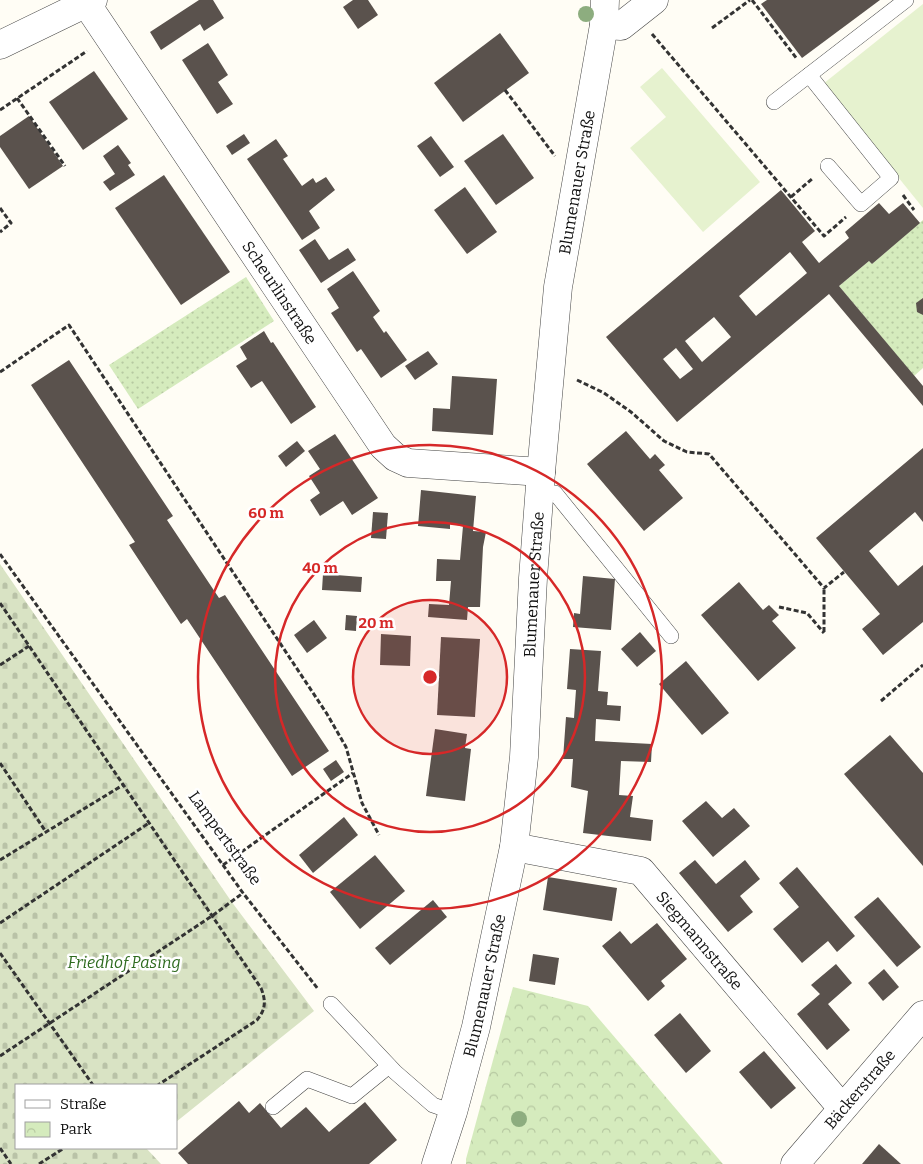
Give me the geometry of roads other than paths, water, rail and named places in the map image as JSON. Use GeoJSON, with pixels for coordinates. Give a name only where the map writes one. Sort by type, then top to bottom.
{"type":"FeatureCollection","features":[{"type":"Feature","properties":{"kind":"street"},"geometry":{"type":"LineString","coordinates":[[604,13],[620,26],[654,0]]}},
{"type":"Feature","properties":{"kind":"street"},"geometry":{"type":"LineString","coordinates":[[0,45],[88,1]]}},
{"type":"Feature","properties":{"kind":"street","name":"Scheurlinstraße"},"geometry":{"type":"LineString","coordinates":[[88,1],[108,37],[383,446],[395,457],[408,463],[540,482]]}},
{"type":"Feature","properties":{"kind":"street","name":"Blumenauer Straße"},"geometry":{"type":"LineString","coordinates":[[436,1164],[453,1112],[476,1027],[514,847],[524,757],[533,578],[558,287],[604,13]]}},
{"type":"Feature","properties":{"kind":"street","name":"Siegmannstraße"},"geometry":{"type":"LineString","coordinates":[[514,847],[640,871],[842,1108]]}},
{"type":"Feature","properties":{"kind":"street","name":"Bäckerstraße"},"geometry":{"type":"LineString","coordinates":[[795,1164],[923,1015]]}},
{"type":"Feature","properties":{"kind":"lane"},"geometry":{"type":"LineString","coordinates":[[774,102],[906,0]]}},
{"type":"Feature","properties":{"kind":"lane"},"geometry":{"type":"LineString","coordinates":[[809,75],[891,178],[861,204],[828,166]]}},
{"type":"Feature","properties":{"kind":"lane"},"geometry":{"type":"LineString","coordinates":[[540,482],[556,493],[671,636]]}},
{"type":"Feature","properties":{"kind":"lane"},"geometry":{"type":"LineString","coordinates":[[331,1004],[389,1066],[434,1105],[453,1112]]}},
{"type":"Feature","properties":{"kind":"lane"},"geometry":{"type":"LineString","coordinates":[[273,1107],[307,1079],[352,1096],[389,1066]]}},
{"type":"Feature","properties":{"kind":"park label","name":"Friedhof Pasing"},"geometry":{"type":"Point","coordinates":[124,962]}}]}
